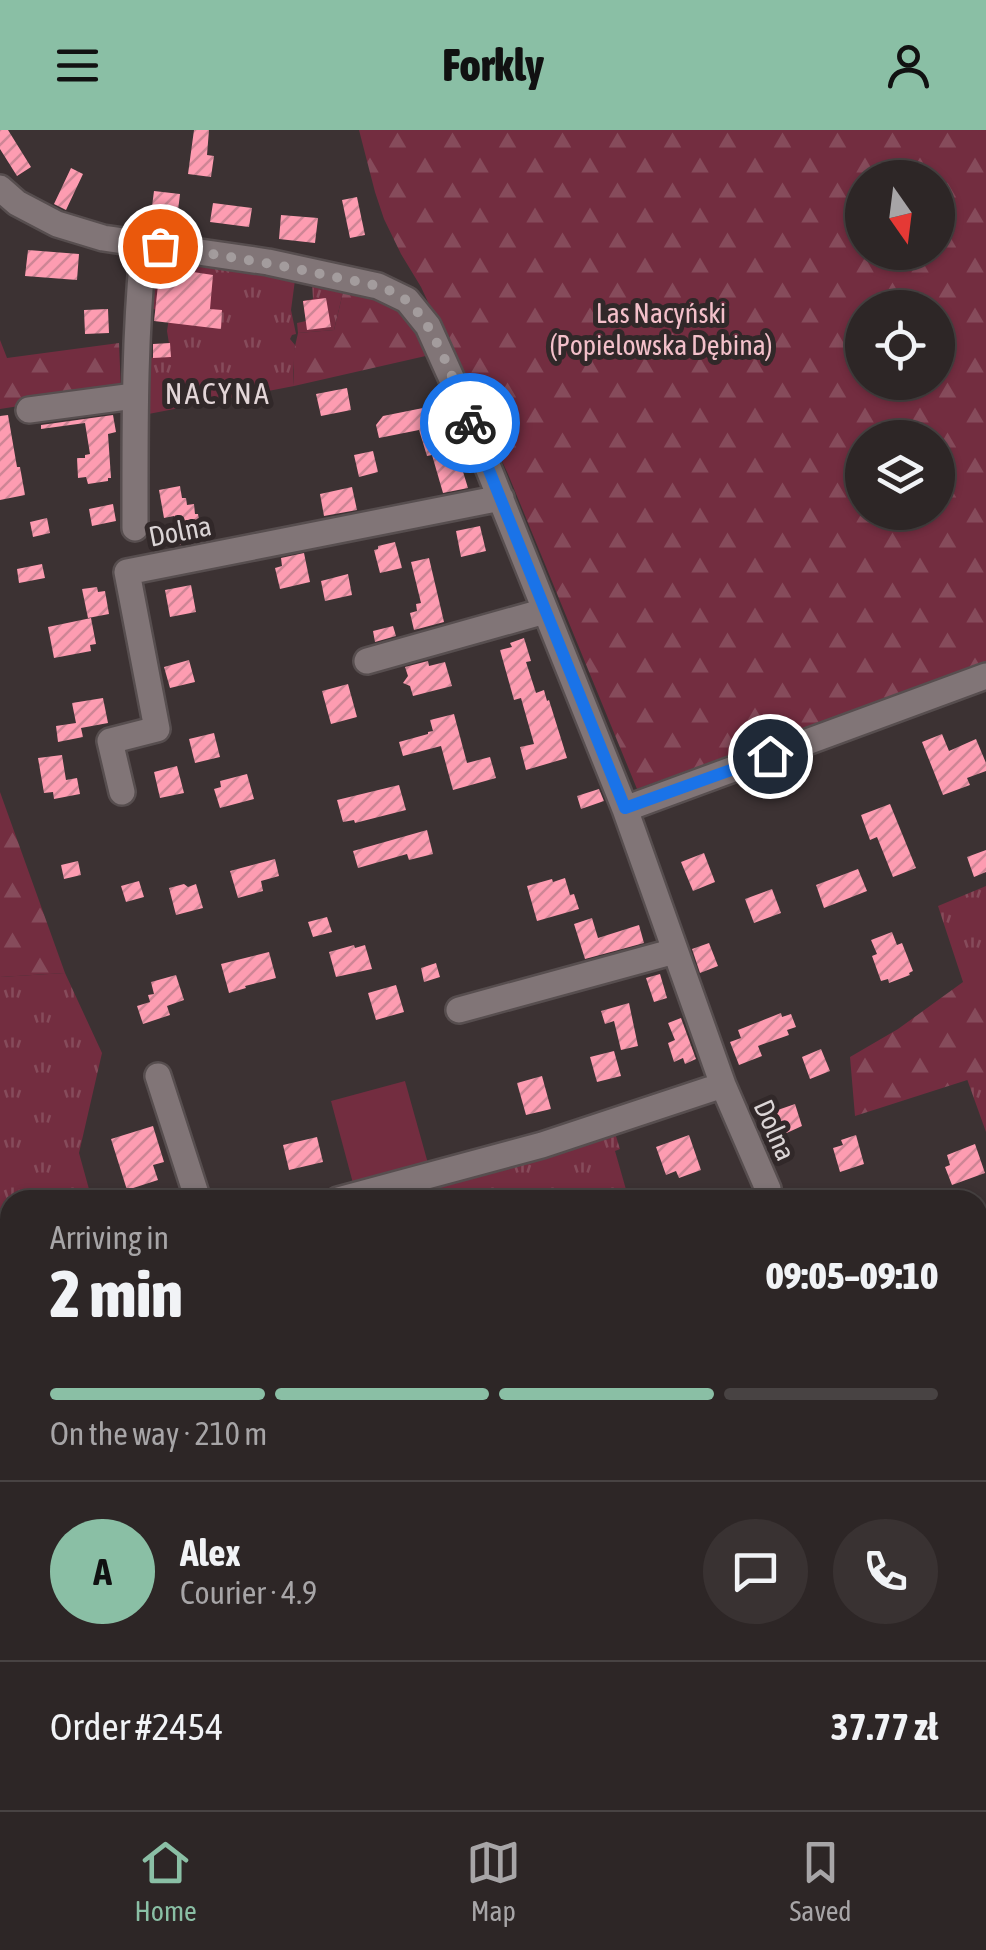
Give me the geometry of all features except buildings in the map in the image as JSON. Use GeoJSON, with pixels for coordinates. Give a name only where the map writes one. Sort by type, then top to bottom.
{"type":"FeatureCollection","features":[{"type":"Feature","properties":{"kind":"street","name":"Dolna"},"geometry":{"type":"LineString","coordinates":[[0,188],[18,204],[57,224],[102,238],[268,262],[378,286],[406,300],[428,326],[625,808],[723,1086],[768,1190]]}},
{"type":"Feature","properties":{"kind":"street","name":"Dolna"},"geometry":{"type":"LineString","coordinates":[[135,528],[134,396],[144,244]]}},
{"type":"Feature","properties":{"kind":"street"},"geometry":{"type":"LineString","coordinates":[[29,410],[134,396]]}},
{"type":"Feature","properties":{"kind":"street","name":"Dolna"},"geometry":{"type":"LineString","coordinates":[[122,792],[110,740],[157,729],[127,572],[500,498]]}},
{"type":"Feature","properties":{"kind":"street"},"geometry":{"type":"LineString","coordinates":[[367,660],[545,612]]}},
{"type":"Feature","properties":{"kind":"street"},"geometry":{"type":"LineString","coordinates":[[625,808],[986,676]]}},
{"type":"Feature","properties":{"kind":"street"},"geometry":{"type":"LineString","coordinates":[[459,1010],[675,951]]}},
{"type":"Feature","properties":{"kind":"street"},"geometry":{"type":"LineString","coordinates":[[158,1076],[195,1190]]}},
{"type":"Feature","properties":{"kind":"street","name":"Dolna"},"geometry":{"type":"LineString","coordinates":[[376,1190],[542,1146],[723,1086]]}},
{"type":"Feature","properties":{"kind":"green space","name":"Las Nacyński (Popielowska Dębina)"},"geometry":{"type":"Polygon","coordinates":[[[359,130],[986,130],[986,662],[637,789],[508,474],[421,287],[384,219],[359,130]]]}},
{"type":"Feature","properties":{"kind":"green space"},"geometry":{"type":"Polygon","coordinates":[[[148,256],[295,280],[291,310],[296,334],[290,339],[295,345],[294,386],[138,416],[146,358],[171,356],[167,331],[170,311],[151,309],[152,296],[144,295],[148,256]]]}},
{"type":"Feature","properties":{"kind":"green space"},"geometry":{"type":"Polygon","coordinates":[[[312,281],[345,284],[334,330],[298,333],[297,323],[306,321],[303,301],[313,299],[312,281]]]}},
{"type":"Feature","properties":{"kind":"green space"},"geometry":{"type":"Polygon","coordinates":[[[345,284],[406,317],[430,355],[294,386],[293,355],[298,333],[334,330],[345,284]]]}},
{"type":"Feature","properties":{"kind":"green space"},"geometry":{"type":"Polygon","coordinates":[[[0,340],[7,358],[119,343],[121,390],[0,409],[0,340]]]}},
{"type":"Feature","properties":{"kind":"green space"},"geometry":{"type":"Polygon","coordinates":[[[0,792],[65,973],[0,977],[0,792]]]}},
{"type":"Feature","properties":{"kind":"green space"},"geometry":{"type":"Polygon","coordinates":[[[986,886],[986,1132],[967,1079],[963,982],[938,906],[986,886]]]}},
{"type":"Feature","properties":{"kind":"green space"},"geometry":{"type":"Polygon","coordinates":[[[65,973],[102,1053],[79,1153],[89,1190],[0,1190],[0,977],[65,973]]]}},
{"type":"Feature","properties":{"kind":"green space"},"geometry":{"type":"Polygon","coordinates":[[[986,978],[986,1074],[855,1116],[850,1057],[898,1029],[963,982],[986,978]]]}},
{"type":"Feature","properties":{"kind":"green space"},"geometry":{"type":"Polygon","coordinates":[[[405,1081],[429,1167],[354,1187],[331,1101],[405,1081]]]}},
{"type":"Feature","properties":{"kind":"green space"},"geometry":{"type":"Polygon","coordinates":[[[615,1133],[620,1149],[615,1151],[626,1190],[402,1190],[615,1133]]]}},
{"type":"Feature","properties":{"kind":"way so far"},"geometry":{"type":"LineString","coordinates":[[160,246],[268,262],[378,286],[406,300],[428,326],[470,423]]}},
{"type":"Feature","properties":{"kind":"district","name":"NACYNA"},"geometry":{"type":"Point","coordinates":[218,394]}},
{"type":"Feature","properties":{"kind":"route"},"geometry":{"type":"LineString","coordinates":[[470,423],[625,808],[770,756]]}}]}
